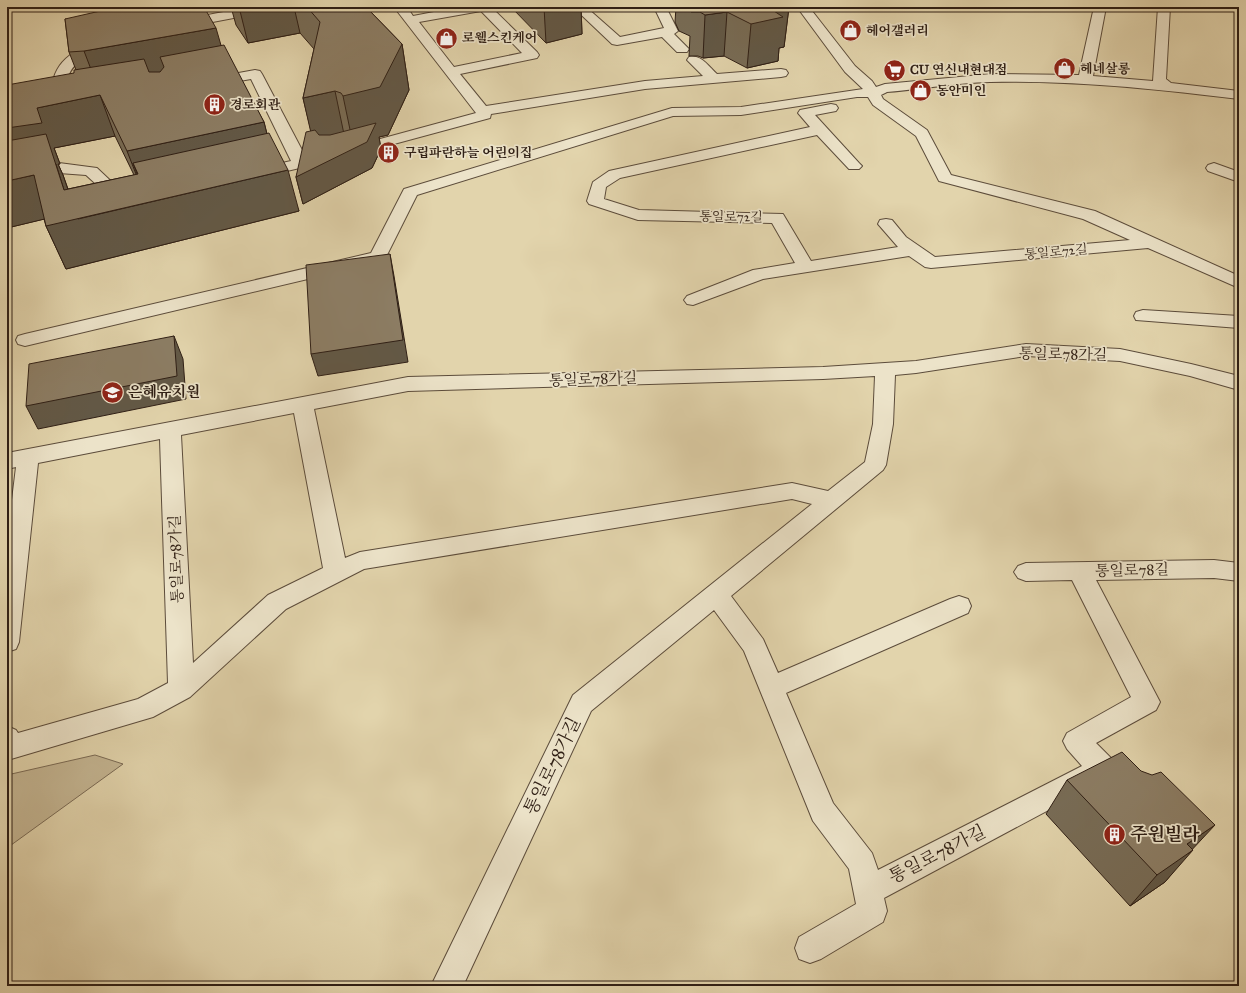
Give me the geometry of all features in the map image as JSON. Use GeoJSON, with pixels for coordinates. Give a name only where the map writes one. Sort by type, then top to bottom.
{"type":"FeatureCollection","features":[{"type":"Feature","properties":{"kind":"street"},"geometry":{"type":"LineString","coordinates":[[167,27],[270,7]]}},
{"type":"Feature","properties":{"kind":"street"},"geometry":{"type":"LineString","coordinates":[[297,156],[335,150],[485,115],[400,7]]}},
{"type":"Feature","properties":{"kind":"street"},"geometry":{"type":"LineString","coordinates":[[410,20],[480,7]]}},
{"type":"Feature","properties":{"kind":"street"},"geometry":{"type":"LineString","coordinates":[[451,72],[532,54],[484,7]]}},
{"type":"Feature","properties":{"kind":"street"},"geometry":{"type":"LineString","coordinates":[[579,7],[617,41],[672,31],[660,7]]}},
{"type":"Feature","properties":{"kind":"street","name":"통일로72길"},"geometry":{"type":"LineString","coordinates":[[803,7],[850,69],[867,84],[878,102],[922,133],[945,178],[1089,215],[1239,283]]}},
{"type":"Feature","properties":{"kind":"street"},"geometry":{"type":"LineString","coordinates":[[1086,81],[1100,7]]}},
{"type":"Feature","properties":{"kind":"street"},"geometry":{"type":"LineString","coordinates":[[1164,7],[1159,80],[1166,86]]}},
{"type":"Feature","properties":{"kind":"street"},"geometry":{"type":"LineString","coordinates":[[1233,7],[1239,8]]}},
{"type":"Feature","properties":{"kind":"street"},"geometry":{"type":"LineString","coordinates":[[664,32],[682,49]]}},
{"type":"Feature","properties":{"kind":"street"},"geometry":{"type":"LineString","coordinates":[[78,105],[70,106],[61,100],[59,89],[60,75],[66,63],[80,54],[111,42]]}},
{"type":"Feature","properties":{"kind":"street"},"geometry":{"type":"LineString","coordinates":[[694,60],[714,78]]}},
{"type":"Feature","properties":{"kind":"street"},"geometry":{"type":"LineString","coordinates":[[482,112],[645,85],[781,72]]}},
{"type":"Feature","properties":{"kind":"street"},"geometry":{"type":"LineString","coordinates":[[200,85],[254,74],[297,156],[299,164],[239,177]]}},
{"type":"Feature","properties":{"kind":"street"},"geometry":{"type":"LineString","coordinates":[[854,166],[819,130],[805,113],[864,100],[872,93],[885,88],[990,78],[1086,81],[1166,86],[1239,95]]}},
{"type":"Feature","properties":{"kind":"street"},"geometry":{"type":"LineString","coordinates":[[25,340],[378,257],[410,192],[672,112],[741,111],[857,93],[872,93]]}},
{"type":"Feature","properties":{"kind":"street","name":"통일로72길"},"geometry":{"type":"LineString","coordinates":[[806,267],[777,218],[638,214],[595,201],[599,185],[615,174],[819,130]]}},
{"type":"Feature","properties":{"kind":"street"},"geometry":{"type":"LineString","coordinates":[[335,150],[356,143]]}},
{"type":"Feature","properties":{"kind":"street"},"geometry":{"type":"LineString","coordinates":[[7,179],[59,168],[91,171],[126,203],[141,199]]}},
{"type":"Feature","properties":{"kind":"street"},"geometry":{"type":"LineString","coordinates":[[1214,168],[1239,177]]}},
{"type":"Feature","properties":{"kind":"street","name":"통일로72길"},"geometry":{"type":"LineString","coordinates":[[886,224],[900,241],[931,263],[1150,243]]}},
{"type":"Feature","properties":{"kind":"street"},"geometry":{"type":"LineString","coordinates":[[693,300],[759,274],[913,250]]}},
{"type":"Feature","properties":{"kind":"street"},"geometry":{"type":"LineString","coordinates":[[1144,316],[1239,322]]}},
{"type":"Feature","properties":{"kind":"street","name":"통일로78가길"},"geometry":{"type":"LineString","coordinates":[[7,642],[18,458],[408,384],[823,373],[916,367],[1026,350],[1120,355],[1191,370],[1239,383]]}},
{"type":"Feature","properties":{"kind":"street","name":"통일로78가길"},"geometry":{"type":"LineString","coordinates":[[448,986],[582,703],[875,465],[882,424],[885,369]]}},
{"type":"Feature","properties":{"kind":"street"},"geometry":{"type":"LineString","coordinates":[[303,404],[336,573]]}},
{"type":"Feature","properties":{"kind":"street","name":"통일로78가길"},"geometry":{"type":"LineString","coordinates":[[170,429],[181,689]]}},
{"type":"Feature","properties":{"kind":"street"},"geometry":{"type":"LineString","coordinates":[[7,738],[11,747],[144,709],[181,689],[277,602],[360,561],[792,491],[831,500]]}},
{"type":"Feature","properties":{"kind":"street","name":"통일로78길"},"geometry":{"type":"LineString","coordinates":[[1026,572],[1214,569],[1239,572]]}},
{"type":"Feature","properties":{"kind":"street"},"geometry":{"type":"LineString","coordinates":[[1079,570],[1147,702],[1076,741],[1127,794]]}},
{"type":"Feature","properties":{"kind":"street","name":"통일로78가길"},"geometry":{"type":"LineString","coordinates":[[716,594],[754,646],[823,812],[862,863],[868,891],[1103,768]]}},
{"type":"Feature","properties":{"kind":"street"},"geometry":{"type":"LineString","coordinates":[[772,687],[959,606]]}},
{"type":"Feature","properties":{"kind":"street"},"geometry":{"type":"LineString","coordinates":[[810,948],[872,911],[868,891]]}},
{"type":"Feature","properties":{"kind":"shaded area"},"geometry":{"type":"Polygon","coordinates":[[[95,755],[123,764],[7,848],[7,775],[95,755]]]}},
{"type":"Feature","properties":{"kind":"building"},"geometry":{"type":"Polygon","coordinates":[[[118,7],[204,7],[216,28],[84,51],[69,52],[65,19],[118,7]]]}},
{"type":"Feature","properties":{"kind":"building"},"geometry":{"type":"Polygon","coordinates":[[[307,7],[366,7],[402,44],[380,87],[343,96],[341,93],[335,91],[303,98],[320,22],[307,7]]]}},
{"type":"Feature","properties":{"kind":"building"},"geometry":{"type":"Polygon","coordinates":[[[695,7],[768,7],[783,17],[751,24],[727,12],[705,15],[700,12],[691,12],[695,7]]]}},
{"type":"Feature","properties":{"kind":"building"},"geometry":{"type":"Polygon","coordinates":[[[224,45],[264,122],[127,151],[100,95],[37,108],[42,123],[7,128],[7,85],[74,73],[74,70],[144,59],[149,72],[160,72],[164,67],[160,57],[224,45]]]}},
{"type":"Feature","properties":{"kind":"building"},"geometry":{"type":"Polygon","coordinates":[[[376,123],[367,142],[296,177],[306,132],[315,130],[319,135],[330,135],[376,123]]]}},
{"type":"Feature","properties":{"kind":"building"},"geometry":{"type":"Polygon","coordinates":[[[269,133],[288,170],[46,226],[34,175],[7,181],[7,141],[46,134],[64,190],[138,174],[133,163],[269,133]]]}},
{"type":"Feature","properties":{"kind":"building"},"geometry":{"type":"Polygon","coordinates":[[[390,254],[403,340],[311,354],[306,265],[390,254]]]}},
{"type":"Feature","properties":{"kind":"building"},"geometry":{"type":"Polygon","coordinates":[[[174,336],[177,376],[26,406],[29,364],[174,336]]]}},
{"type":"Feature","properties":{"kind":"building"},"geometry":{"type":"Polygon","coordinates":[[[1122,752],[1141,771],[1152,775],[1161,772],[1215,825],[1187,844],[1193,850],[1157,875],[1067,780],[1122,752]]]}},
{"type":"Feature","properties":{"kind":"place","name":"헤어갤러리"},"geometry":{"type":"Point","coordinates":[850,31]}},
{"type":"Feature","properties":{"kind":"place","name":"로웰스킨케어"},"geometry":{"type":"Point","coordinates":[446,38]}},
{"type":"Feature","properties":{"kind":"place","name":"헤네살롱"},"geometry":{"type":"Point","coordinates":[1064,69]}},
{"type":"Feature","properties":{"kind":"place","name":"CU 연신내현대점"},"geometry":{"type":"Point","coordinates":[895,70]}},
{"type":"Feature","properties":{"kind":"place","name":"동안미인"},"geometry":{"type":"Point","coordinates":[920,91]}},
{"type":"Feature","properties":{"kind":"place","name":"경로회관"},"geometry":{"type":"Point","coordinates":[214,105]}},
{"type":"Feature","properties":{"kind":"place","name":"구립파란하늘 어린이집"},"geometry":{"type":"Point","coordinates":[389,153]}},
{"type":"Feature","properties":{"kind":"place","name":"은혜유치원"},"geometry":{"type":"Point","coordinates":[113,392]}},
{"type":"Feature","properties":{"kind":"place","name":"주원빌라"},"geometry":{"type":"Point","coordinates":[1114,834]}}]}
